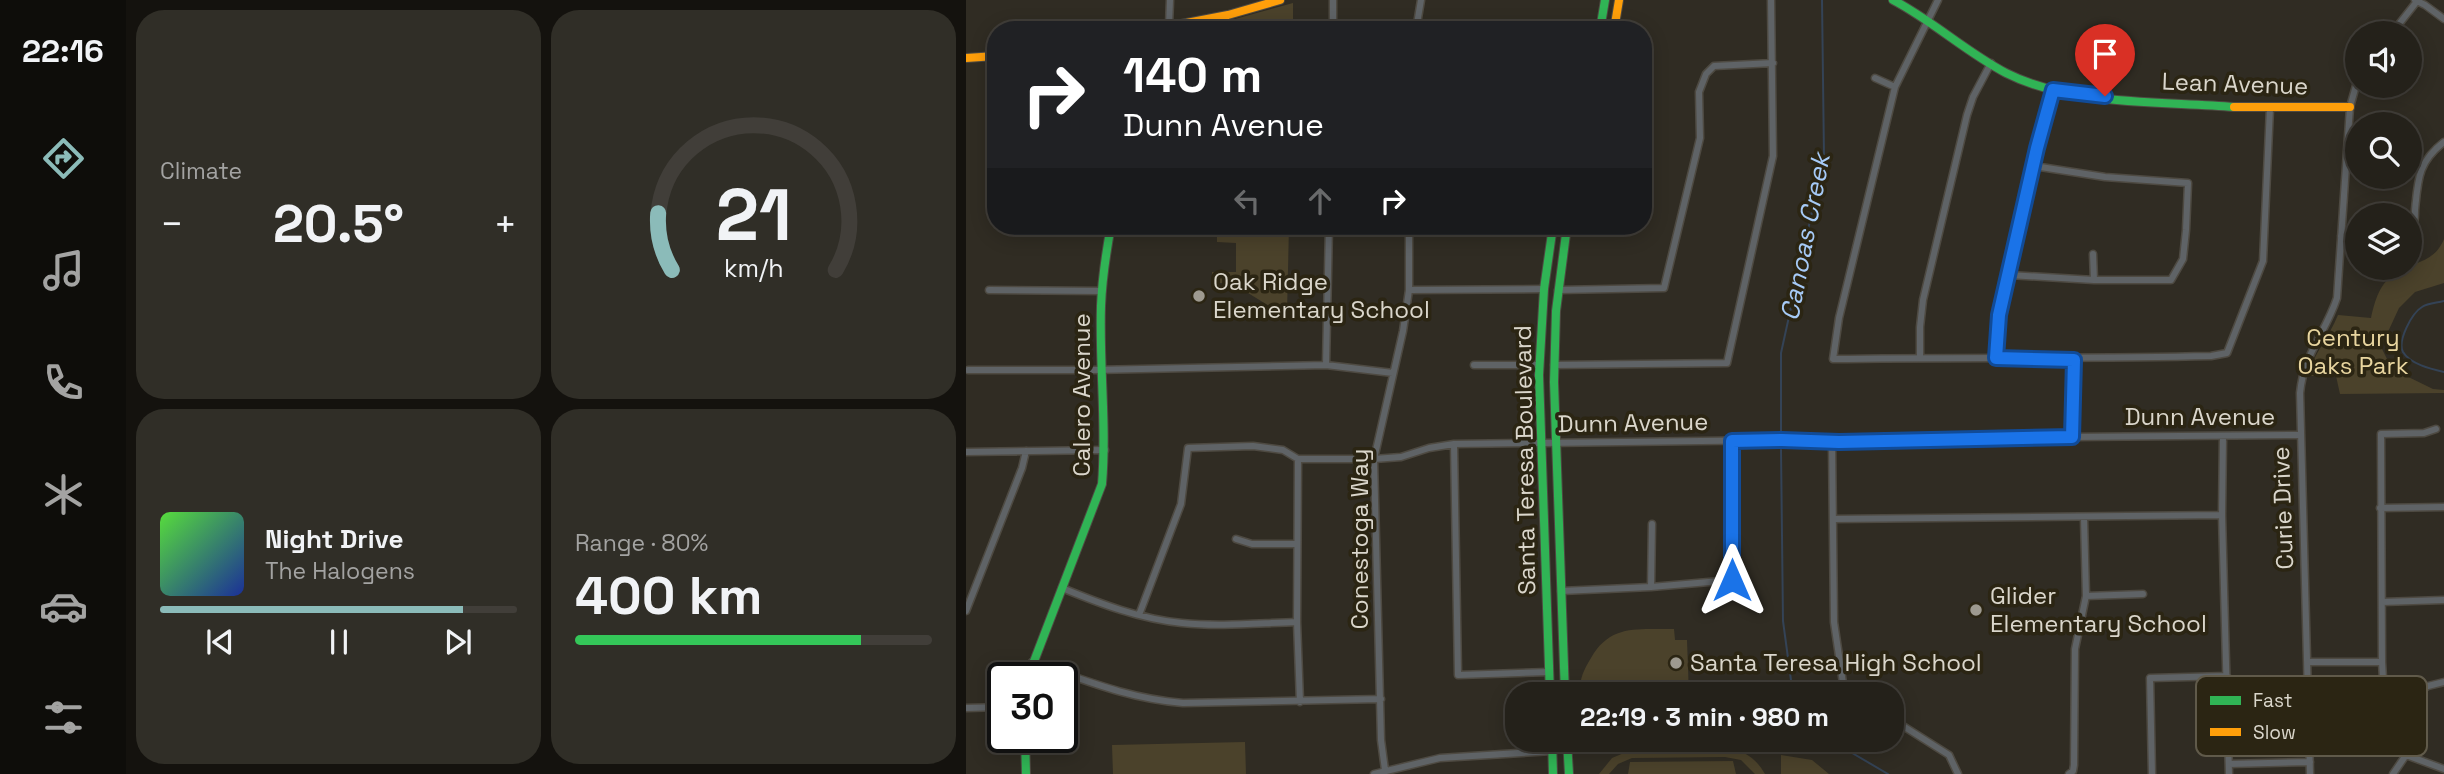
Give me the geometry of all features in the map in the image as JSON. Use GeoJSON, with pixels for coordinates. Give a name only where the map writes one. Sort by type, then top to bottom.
{"type":"FeatureCollection","features":[{"type":"Feature","properties":{"kind":"street"},"geometry":{"type":"LineString","coordinates":[[1169,21],[1170,0]]}},
{"type":"Feature","properties":{"kind":"street"},"geometry":{"type":"LineString","coordinates":[[1201,21],[1264,2],[1280,0]]}},
{"type":"Feature","properties":{"kind":"street"},"geometry":{"type":"LineString","coordinates":[[1333,0],[1333,21]]}},
{"type":"Feature","properties":{"kind":"street"},"geometry":{"type":"LineString","coordinates":[[1418,21],[1421,0]]}},
{"type":"Feature","properties":{"kind":"street"},"geometry":{"type":"LineString","coordinates":[[1602,21],[1605,0]]}},
{"type":"Feature","properties":{"kind":"street"},"geometry":{"type":"LineString","coordinates":[[1616,21],[1619,0]]}},
{"type":"Feature","properties":{"kind":"street"},"geometry":{"type":"LineString","coordinates":[[1554,365],[1727,362],[1773,156],[1770,0]]}},
{"type":"Feature","properties":{"kind":"street","name":"Lean Avenue"},"geometry":{"type":"LineString","coordinates":[[1893,0],[1928,20],[1991,63],[2023,80],[2053,90],[2131,99],[2270,108],[2350,107]]}},
{"type":"Feature","properties":{"kind":"street"},"geometry":{"type":"LineString","coordinates":[[1938,0],[1895,87],[1839,318],[1833,359],[2074,360],[2211,356],[2227,353],[2263,261],[2270,108]]}},
{"type":"Feature","properties":{"kind":"street"},"geometry":{"type":"LineString","coordinates":[[2401,21],[2416,0],[2444,19]]}},
{"type":"Feature","properties":{"kind":"street"},"geometry":{"type":"LineString","coordinates":[[966,58],[987,57]]}},
{"type":"Feature","properties":{"kind":"street"},"geometry":{"type":"LineString","coordinates":[[1920,358],[1923,300],[1966,115],[1991,63]]}},
{"type":"Feature","properties":{"kind":"street"},"geometry":{"type":"LineString","coordinates":[[1558,290],[1664,288],[1700,138],[1699,92],[1702,82],[1714,66],[1773,64]]}},
{"type":"Feature","properties":{"kind":"street"},"geometry":{"type":"LineString","coordinates":[[1875,78],[1895,87]]}},
{"type":"Feature","properties":{"kind":"street"},"geometry":{"type":"LineString","coordinates":[[1996,358],[1999,315],[2053,90]]}},
{"type":"Feature","properties":{"kind":"street","name":"Curie Drive"},"geometry":{"type":"LineString","coordinates":[[2308,676],[2300,393],[2302,373],[2316,340],[2328,323],[2337,299],[2353,98]]}},
{"type":"Feature","properties":{"kind":"street"},"geometry":{"type":"LineString","coordinates":[[2416,203],[2420,170],[2433,150],[2444,142]]}},
{"type":"Feature","properties":{"kind":"street"},"geometry":{"type":"LineString","coordinates":[[2009,275],[2094,280],[2171,280],[2183,259],[2188,183],[2105,177],[2034,166]]}},
{"type":"Feature","properties":{"kind":"street","name":"Calero Avenue"},"geometry":{"type":"LineString","coordinates":[[1032,662],[1102,484],[1105,450],[1102,291],[1110,235]]}},
{"type":"Feature","properties":{"kind":"street"},"geometry":{"type":"LineString","coordinates":[[1326,365],[1329,235]]}},
{"type":"Feature","properties":{"kind":"street","name":"Conestoga Way"},"geometry":{"type":"LineString","coordinates":[[1385,770],[1381,740],[1374,459],[1403,331],[1409,290],[1409,235]]}},
{"type":"Feature","properties":{"kind":"street","name":"Santa Teresa Boulevard"},"geometry":{"type":"LineString","coordinates":[[1549,682],[1539,365],[1544,289],[1552,235]]}},
{"type":"Feature","properties":{"kind":"street","name":"Santa Teresa Boulevard"},"geometry":{"type":"LineString","coordinates":[[1565,682],[1554,365],[1558,290],[1566,235]]}},
{"type":"Feature","properties":{"kind":"street"},"geometry":{"type":"LineString","coordinates":[[2094,254],[2094,280]]}},
{"type":"Feature","properties":{"kind":"street"},"geometry":{"type":"LineString","coordinates":[[1409,290],[1544,289]]}},
{"type":"Feature","properties":{"kind":"street"},"geometry":{"type":"LineString","coordinates":[[989,290],[1102,291]]}},
{"type":"Feature","properties":{"kind":"street"},"geometry":{"type":"LineString","coordinates":[[2072,437],[2074,360]]}},
{"type":"Feature","properties":{"kind":"street"},"geometry":{"type":"LineString","coordinates":[[968,370],[1326,365],[1393,373]]}},
{"type":"Feature","properties":{"kind":"street"},"geometry":{"type":"LineString","coordinates":[[1474,365],[1539,365]]}},
{"type":"Feature","properties":{"kind":"street"},"geometry":{"type":"LineString","coordinates":[[2383,676],[2381,433],[2424,433],[2436,429]]}},
{"type":"Feature","properties":{"kind":"street","name":"Dunn Avenue"},"geometry":{"type":"LineString","coordinates":[[1139,615],[1181,504],[1188,449],[1268,447],[1283,450],[1298,459],[1374,459],[1401,457],[1454,444],[2300,435]]}},
{"type":"Feature","properties":{"kind":"street"},"geometry":{"type":"LineString","coordinates":[[2223,437],[2222,514],[2227,676]]}},
{"type":"Feature","properties":{"kind":"street"},"geometry":{"type":"LineString","coordinates":[[1562,591],[1732,580],[1732,441]]}},
{"type":"Feature","properties":{"kind":"street"},"geometry":{"type":"LineString","coordinates":[[1832,442],[1834,622],[1843,682]]}},
{"type":"Feature","properties":{"kind":"street"},"geometry":{"type":"LineString","coordinates":[[1454,444],[1458,675],[1549,672]]}},
{"type":"Feature","properties":{"kind":"street"},"geometry":{"type":"LineString","coordinates":[[966,452],[1105,450]]}},
{"type":"Feature","properties":{"kind":"street"},"geometry":{"type":"LineString","coordinates":[[966,611],[1022,468],[1026,451]]}},
{"type":"Feature","properties":{"kind":"street"},"geometry":{"type":"LineString","coordinates":[[1298,459],[1297,622],[1300,702]]}},
{"type":"Feature","properties":{"kind":"street"},"geometry":{"type":"LineString","coordinates":[[2381,508],[2444,507]]}},
{"type":"Feature","properties":{"kind":"street"},"geometry":{"type":"LineString","coordinates":[[1833,519],[2084,518],[2222,514]]}},
{"type":"Feature","properties":{"kind":"street"},"geometry":{"type":"LineString","coordinates":[[2071,772],[2075,649],[2086,596],[2084,518]]}},
{"type":"Feature","properties":{"kind":"street"},"geometry":{"type":"LineString","coordinates":[[1651,587],[1652,524]]}},
{"type":"Feature","properties":{"kind":"street"},"geometry":{"type":"LineString","coordinates":[[1236,538],[1252,544],[1297,544]]}},
{"type":"Feature","properties":{"kind":"street"},"geometry":{"type":"LineString","coordinates":[[1062,588],[1139,615],[1195,624],[1297,622]]}},
{"type":"Feature","properties":{"kind":"street"},"geometry":{"type":"LineString","coordinates":[[2086,596],[2143,594]]}},
{"type":"Feature","properties":{"kind":"street"},"geometry":{"type":"LineString","coordinates":[[2382,602],[2444,600]]}},
{"type":"Feature","properties":{"kind":"street"},"geometry":{"type":"LineString","coordinates":[[2308,662],[2382,662]]}},
{"type":"Feature","properties":{"kind":"street"},"geometry":{"type":"LineString","coordinates":[[2152,774],[2150,678],[2196,677]]}},
{"type":"Feature","properties":{"kind":"street"},"geometry":{"type":"LineString","coordinates":[[1078,679],[1158,701],[1182,703],[1381,699]]}},
{"type":"Feature","properties":{"kind":"street"},"geometry":{"type":"LineString","coordinates":[[2427,687],[2444,682]]}},
{"type":"Feature","properties":{"kind":"street"},"geometry":{"type":"LineString","coordinates":[[966,708],[987,707]]}},
{"type":"Feature","properties":{"kind":"street"},"geometry":{"type":"LineString","coordinates":[[1904,727],[1949,755],[1958,774]]}},
{"type":"Feature","properties":{"kind":"street"},"geometry":{"type":"LineString","coordinates":[[1374,774],[1440,758],[1536,752]]}},
{"type":"Feature","properties":{"kind":"street"},"geometry":{"type":"LineString","coordinates":[[1552,752],[1553,774]]}},
{"type":"Feature","properties":{"kind":"street"},"geometry":{"type":"LineString","coordinates":[[1568,752],[1569,774]]}},
{"type":"Feature","properties":{"kind":"street"},"geometry":{"type":"LineString","coordinates":[[1025,753],[1026,774]]}},
{"type":"Feature","properties":{"kind":"street"},"geometry":{"type":"LineString","coordinates":[[2229,756],[2229,774]]}},
{"type":"Feature","properties":{"kind":"street","name":"Curie Drive"},"geometry":{"type":"LineString","coordinates":[[2309,756],[2310,774]]}},
{"type":"Feature","properties":{"kind":"street"},"geometry":{"type":"LineString","coordinates":[[2393,774],[2405,756]]}},
{"type":"Feature","properties":{"kind":"street"},"geometry":{"type":"LineString","coordinates":[[2409,756],[2444,769]]}},
{"type":"Feature","properties":{"kind":"street"},"geometry":{"type":"LineString","coordinates":[[2229,764],[2309,762]]}},
{"type":"Feature","properties":{"kind":"green space"},"geometry":{"type":"Polygon","coordinates":[[[1293,3],[1293,21],[1225,21],[1293,3]]]}},
{"type":"Feature","properties":{"kind":"green space"},"geometry":{"type":"Polygon","coordinates":[[[1217,235],[1289,235],[1287,313],[1282,314],[1235,285],[1235,279],[1234,283],[1212,283],[1212,272],[1236,272],[1236,243],[1217,242],[1217,235]]]}},
{"type":"Feature","properties":{"kind":"green space","name":"Century Oaks Park"},"geometry":{"type":"Polygon","coordinates":[[[2444,239],[2444,283],[2415,292],[2399,308],[2381,347],[2392,369],[2433,389],[2444,390],[2444,393],[2340,394],[2336,376],[2307,376],[2338,315],[2371,318],[2386,281],[2422,280],[2422,260],[2440,247],[2444,239]]]}},
{"type":"Feature","properties":{"kind":"green space"},"geometry":{"type":"Polygon","coordinates":[[[1638,629],[1674,629],[1675,640],[1687,640],[1689,682],[1581,682],[1591,658],[1607,639],[1638,629]]]}},
{"type":"Feature","properties":{"kind":"green space"},"geometry":{"type":"Polygon","coordinates":[[[1245,742],[1246,774],[1113,774],[1112,745],[1245,742]]]}},
{"type":"Feature","properties":{"kind":"green space"},"geometry":{"type":"Polygon","coordinates":[[[1626,752],[1740,752],[1758,763],[1765,774],[1755,774],[1741,760],[1725,757],[1632,758],[1618,764],[1609,774],[1599,774],[1612,758],[1626,752]]]}},
{"type":"Feature","properties":{"kind":"green space"},"geometry":{"type":"Polygon","coordinates":[[[1781,755],[1812,760],[1829,774],[1781,774],[1781,755]]]}},
{"type":"Feature","properties":{"kind":"green space"},"geometry":{"type":"Polygon","coordinates":[[[1733,761],[1736,774],[1628,774],[1630,762],[1733,761]]]}},
{"type":"Feature","properties":{"kind":"waterway","name":"Canoas Creek"},"geometry":{"type":"LineString","coordinates":[[1781,431],[1781,353],[1824,157],[1822,0]]}},
{"type":"Feature","properties":{"kind":"waterway"},"geometry":{"type":"LineString","coordinates":[[2444,301],[2418,310],[2406,328],[2402,341],[2406,356],[2427,368],[2444,372]]}},
{"type":"Feature","properties":{"kind":"waterway","name":"Canoas Creek"},"geometry":{"type":"LineString","coordinates":[[1781,450],[1783,621],[1791,682]]}},
{"type":"Feature","properties":{"kind":"waterway","name":"Canoas Creek"},"geometry":{"type":"LineString","coordinates":[[1850,752],[1888,774]]}},
{"type":"Feature","properties":{"kind":"traffic: fast"},"geometry":{"type":"LineString","coordinates":[[1602,21],[1605,0]]}},
{"type":"Feature","properties":{"kind":"traffic: fast"},"geometry":{"type":"LineString","coordinates":[[1893,0],[1991,65],[2032,84],[2088,97],[2234,107]]}},
{"type":"Feature","properties":{"kind":"traffic: fast"},"geometry":{"type":"LineString","coordinates":[[1034,662],[1102,484],[1104,440],[1101,306],[1109,235]]}},
{"type":"Feature","properties":{"kind":"traffic: fast"},"geometry":{"type":"LineString","coordinates":[[1550,682],[1539,375],[1544,289],[1552,235]]}},
{"type":"Feature","properties":{"kind":"traffic: fast"},"geometry":{"type":"LineString","coordinates":[[1565,682],[1554,382],[1556,311],[1566,235]]}},
{"type":"Feature","properties":{"kind":"traffic: fast"},"geometry":{"type":"LineString","coordinates":[[1552,752],[1553,774]]}},
{"type":"Feature","properties":{"kind":"traffic: fast"},"geometry":{"type":"LineString","coordinates":[[1568,752],[1569,774]]}},
{"type":"Feature","properties":{"kind":"traffic: fast"},"geometry":{"type":"LineString","coordinates":[[1025,753],[1026,774]]}},
{"type":"Feature","properties":{"kind":"traffic: slow"},"geometry":{"type":"LineString","coordinates":[[1197,21],[1280,0]]}},
{"type":"Feature","properties":{"kind":"traffic: slow"},"geometry":{"type":"LineString","coordinates":[[1616,21],[1619,0]]}},
{"type":"Feature","properties":{"kind":"traffic: slow"},"geometry":{"type":"LineString","coordinates":[[966,58],[987,57]]}},
{"type":"Feature","properties":{"kind":"traffic: slow"},"geometry":{"type":"LineString","coordinates":[[2234,107],[2350,107]]}},
{"type":"Feature","properties":{"kind":"place","name":"Oak Ridge Elementary School"},"geometry":{"type":"Point","coordinates":[1199,296]}},
{"type":"Feature","properties":{"kind":"place","name":"Glider Elementary School"},"geometry":{"type":"Point","coordinates":[1976,610]}},
{"type":"Feature","properties":{"kind":"place","name":"Santa Teresa High School"},"geometry":{"type":"Point","coordinates":[1676,663]}},
{"type":"Feature","properties":{"kind":"route"},"geometry":{"type":"LineString","coordinates":[[1732,580],[1732,441],[1839,442],[2072,437],[2074,360],[1996,358],[1999,315],[2053,90],[2105,96]]}}]}
